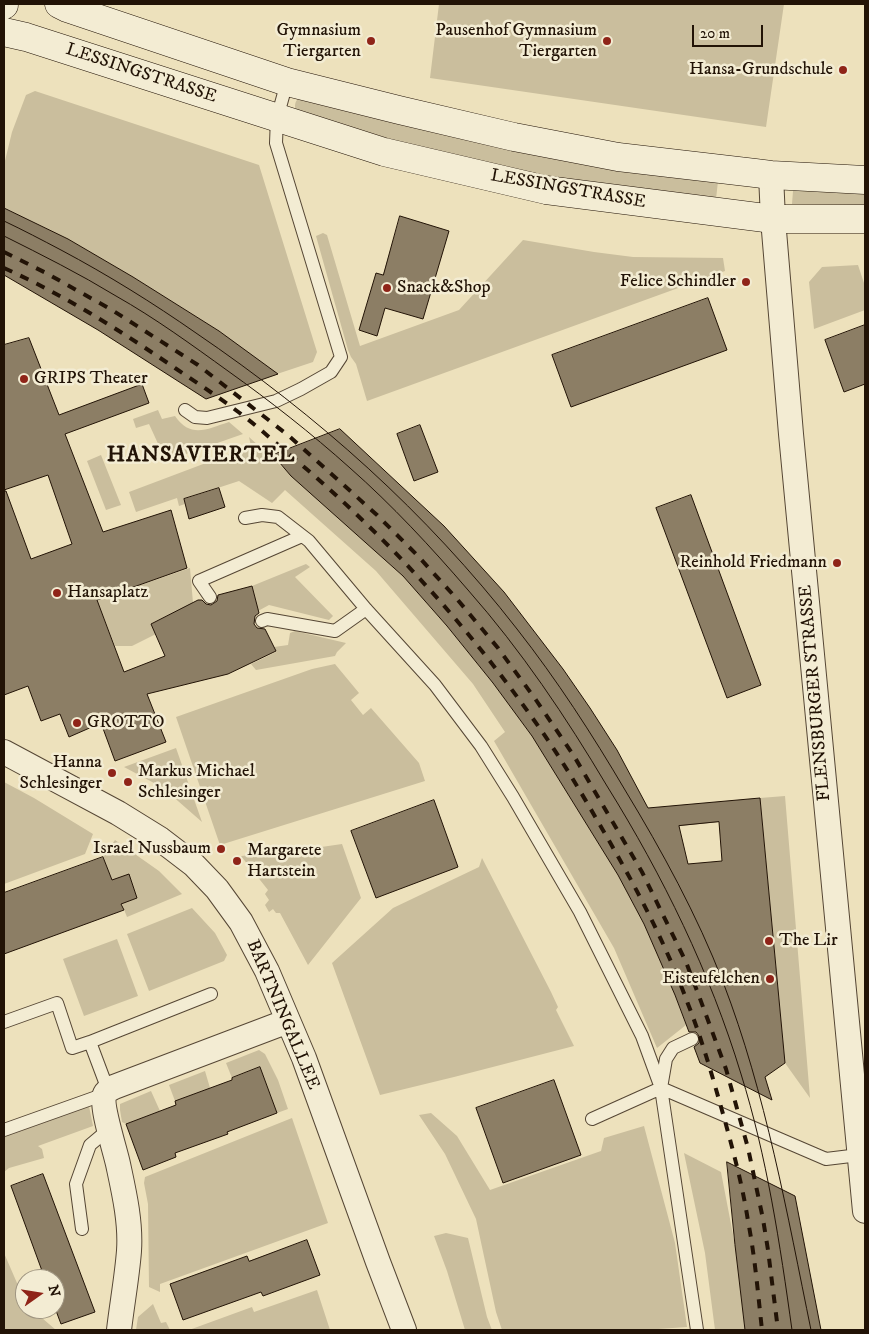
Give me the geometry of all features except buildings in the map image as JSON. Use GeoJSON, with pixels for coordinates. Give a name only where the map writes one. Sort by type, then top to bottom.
{"type":"FeatureCollection","features":[{"type":"Feature","properties":{"kind":"main road"},"geometry":{"type":"LineString","coordinates":[[59,4],[287,82],[514,137],[618,156],[771,175],[865,180]]}},
{"type":"Feature","properties":{"kind":"main road","name":"LESSINGSTRASSE"},"geometry":{"type":"LineString","coordinates":[[4,32],[26,37],[384,152],[546,190],[773,220],[865,219]]}},
{"type":"Feature","properties":{"kind":"street","name":"FLENSBURGER STRASSE"},"geometry":{"type":"LineString","coordinates":[[771,175],[791,434],[859,1156],[865,1199]]}},
{"type":"Feature","properties":{"kind":"street","name":"BARTNINGALLEE"},"geometry":{"type":"LineString","coordinates":[[4,752],[118,813],[160,839],[194,865],[218,889],[241,922],[267,971],[304,1058],[404,1330]]}},
{"type":"Feature","properties":{"kind":"street"},"geometry":{"type":"LineString","coordinates":[[119,1330],[129,1241],[127,1216],[118,1165],[103,1100],[106,1092],[288,1021]]}},
{"type":"Feature","properties":{"kind":"lane"},"geometry":{"type":"LineString","coordinates":[[185,410],[195,417],[207,418],[276,401],[331,372],[340,357],[276,143],[277,118],[287,82]]}},
{"type":"Feature","properties":{"kind":"lane"},"geometry":{"type":"LineString","coordinates":[[246,518],[262,515],[278,517],[308,541],[366,609],[435,684],[480,746],[580,912],[642,1036],[661,1088],[697,1330]]}},
{"type":"Feature","properties":{"kind":"lane"},"geometry":{"type":"LineString","coordinates":[[210,597],[199,581],[302,536]]}},
{"type":"Feature","properties":{"kind":"lane"},"geometry":{"type":"LineString","coordinates":[[262,621],[267,619],[335,631],[366,609]]}},
{"type":"Feature","properties":{"kind":"lane"},"geometry":{"type":"LineString","coordinates":[[4,1022],[57,1003],[72,1048],[211,994]]}},
{"type":"Feature","properties":{"kind":"lane"},"geometry":{"type":"LineString","coordinates":[[661,1088],[666,1059],[673,1048],[692,1039]]}},
{"type":"Feature","properties":{"kind":"lane"},"geometry":{"type":"LineString","coordinates":[[4,1130],[106,1092],[90,1042]]}},
{"type":"Feature","properties":{"kind":"lane"},"geometry":{"type":"LineString","coordinates":[[592,1118],[661,1088],[826,1159],[859,1156]]}},
{"type":"Feature","properties":{"kind":"lane"},"geometry":{"type":"LineString","coordinates":[[82,1229],[76,1184],[90,1145],[109,1130]]}},
{"type":"Feature","properties":{"kind":"shaded area","name":"Pausenhof Gymnasium Tiergarten"},"geometry":{"type":"Polygon","coordinates":[[[439,4],[784,4],[766,127],[430,78],[439,4]]]}},
{"type":"Feature","properties":{"kind":"shaded area"},"geometry":{"type":"Polygon","coordinates":[[[35,91],[259,165],[317,352],[313,362],[271,376],[219,331],[68,239],[4,208],[4,165],[12,132],[26,95],[35,91]]]}},
{"type":"Feature","properties":{"kind":"shaded area"},"geometry":{"type":"Polygon","coordinates":[[[300,97],[718,181],[716,199],[548,176],[394,140],[296,111],[295,103],[300,97]]]}},
{"type":"Feature","properties":{"kind":"shaded area"},"geometry":{"type":"Polygon","coordinates":[[[795,189],[865,191],[865,205],[792,204],[793,191],[795,189]]]}},
{"type":"Feature","properties":{"kind":"shaded area"},"geometry":{"type":"Polygon","coordinates":[[[323,233],[327,235],[360,346],[459,310],[523,240],[633,257],[723,258],[725,271],[367,401],[356,364],[348,350],[316,236],[323,233]]]}},
{"type":"Feature","properties":{"kind":"shaded area"},"geometry":{"type":"Polygon","coordinates":[[[858,265],[865,286],[865,310],[814,329],[809,282],[822,267],[858,265]]]}},
{"type":"Feature","properties":{"kind":"shaded area"},"geometry":{"type":"Polygon","coordinates":[[[158,410],[162,419],[175,416],[187,428],[193,430],[206,429],[229,422],[243,434],[166,461],[149,424],[136,428],[133,419],[158,410]]]}},
{"type":"Feature","properties":{"kind":"shaded area"},"geometry":{"type":"Polygon","coordinates":[[[249,437],[403,576],[493,683],[532,736],[618,875],[644,924],[675,995],[686,1025],[657,1048],[614,948],[494,741],[505,732],[473,684],[376,571],[285,490],[272,503],[239,481],[184,499],[185,504],[179,506],[177,498],[136,512],[129,492],[251,446],[249,437]]]}},
{"type":"Feature","properties":{"kind":"shaded area"},"geometry":{"type":"Polygon","coordinates":[[[101,455],[121,505],[106,510],[87,461],[101,455]]]}},
{"type":"Feature","properties":{"kind":"shaded area"},"geometry":{"type":"Polygon","coordinates":[[[306,564],[310,567],[295,577],[333,616],[329,620],[269,605],[258,611],[252,586],[306,564]]]}},
{"type":"Feature","properties":{"kind":"shaded area"},"geometry":{"type":"Polygon","coordinates":[[[190,568],[193,603],[151,624],[156,634],[132,646],[115,646],[97,600],[190,568]]]}},
{"type":"Feature","properties":{"kind":"shaded area"},"geometry":{"type":"Polygon","coordinates":[[[295,631],[346,643],[335,656],[256,670],[251,664],[276,652],[274,647],[288,645],[290,633],[295,631]]]}},
{"type":"Feature","properties":{"kind":"shaded area"},"geometry":{"type":"Polygon","coordinates":[[[335,664],[359,693],[351,700],[363,715],[371,708],[419,763],[425,781],[220,845],[176,717],[312,669],[335,664]]]}},
{"type":"Feature","properties":{"kind":"shaded area"},"geometry":{"type":"Polygon","coordinates":[[[176,748],[202,822],[170,794],[124,767],[176,748]]]}},
{"type":"Feature","properties":{"kind":"shaded area"},"geometry":{"type":"Polygon","coordinates":[[[4,782],[93,834],[85,854],[4,884],[4,782]]]}},
{"type":"Feature","properties":{"kind":"shaded area"},"geometry":{"type":"Polygon","coordinates":[[[785,796],[810,1098],[785,1063],[760,798],[785,796]]]}},
{"type":"Feature","properties":{"kind":"shaded area"},"geometry":{"type":"Polygon","coordinates":[[[115,840],[159,871],[182,894],[127,917],[121,902],[137,898],[129,875],[113,882],[103,857],[115,840]]]}},
{"type":"Feature","properties":{"kind":"shaded area"},"geometry":{"type":"Polygon","coordinates":[[[342,844],[361,898],[308,965],[280,913],[276,913],[273,909],[269,912],[265,905],[269,900],[265,894],[268,890],[241,856],[342,844]]]}},
{"type":"Feature","properties":{"kind":"shaded area"},"geometry":{"type":"Polygon","coordinates":[[[482,858],[551,992],[558,1007],[556,1010],[574,1046],[380,1095],[332,963],[393,908],[479,867],[482,858]]]}},
{"type":"Feature","properties":{"kind":"shaded area"},"geometry":{"type":"Polygon","coordinates":[[[192,908],[215,933],[227,955],[224,961],[149,991],[127,934],[192,908]]]}},
{"type":"Feature","properties":{"kind":"shaded area"},"geometry":{"type":"Polygon","coordinates":[[[117,939],[138,996],[84,1016],[63,959],[117,939]]]}},
{"type":"Feature","properties":{"kind":"shaded area"},"geometry":{"type":"Polygon","coordinates":[[[259,1050],[265,1054],[278,1080],[288,1109],[277,1113],[260,1068],[232,1078],[226,1063],[259,1050]]]}},
{"type":"Feature","properties":{"kind":"shaded area"},"geometry":{"type":"Polygon","coordinates":[[[205,1071],[210,1088],[175,1101],[169,1085],[205,1071]]]}},
{"type":"Feature","properties":{"kind":"shaded area"},"geometry":{"type":"Polygon","coordinates":[[[151,1091],[160,1111],[126,1124],[122,1122],[120,1104],[151,1091]]]}},
{"type":"Feature","properties":{"kind":"shaded area"},"geometry":{"type":"Polygon","coordinates":[[[89,1106],[93,1126],[38,1146],[42,1149],[44,1158],[9,1168],[4,1172],[4,1129],[89,1106]]]}},
{"type":"Feature","properties":{"kind":"shaded area"},"geometry":{"type":"Polygon","coordinates":[[[431,1113],[457,1136],[490,1190],[601,1151],[604,1138],[644,1126],[675,1243],[687,1327],[644,1330],[502,1330],[496,1312],[476,1219],[445,1154],[419,1115],[431,1113]]]}},
{"type":"Feature","properties":{"kind":"shaded area"},"geometry":{"type":"Polygon","coordinates":[[[292,1118],[328,1223],[160,1284],[160,1292],[149,1287],[148,1204],[144,1183],[145,1177],[292,1118]]]}},
{"type":"Feature","properties":{"kind":"shaded area"},"geometry":{"type":"Polygon","coordinates":[[[684,1153],[721,1172],[735,1245],[745,1330],[715,1330],[705,1253],[684,1153]]]}},
{"type":"Feature","properties":{"kind":"shaded area"},"geometry":{"type":"Polygon","coordinates":[[[446,1233],[468,1238],[487,1317],[492,1330],[465,1330],[434,1236],[446,1233]]]}},
{"type":"Feature","properties":{"kind":"shaded area"},"geometry":{"type":"Polygon","coordinates":[[[4,1253],[15,1278],[15,1319],[43,1319],[56,1330],[4,1330],[4,1253]]]}},
{"type":"Feature","properties":{"kind":"shaded area"},"geometry":{"type":"Polygon","coordinates":[[[317,1290],[330,1330],[189,1330],[252,1307],[254,1312],[317,1290]]]}},
{"type":"Feature","properties":{"kind":"shaded area"},"geometry":{"type":"Polygon","coordinates":[[[153,1304],[161,1323],[166,1322],[170,1330],[136,1330],[138,1317],[153,1304]]]}},
{"type":"Feature","properties":{"kind":"tram line"},"geometry":{"type":"LineString","coordinates":[[4,221],[113,279],[163,311],[241,365],[327,432],[368,468],[446,545],[517,629],[546,668],[600,748],[652,836],[678,884],[713,957],[752,1067],[784,1198],[811,1330]]}},
{"type":"Feature","properties":{"kind":"tram line"},"geometry":{"type":"LineString","coordinates":[[4,236],[75,272],[145,313],[244,382],[305,430],[366,482],[411,527],[488,613],[524,660],[575,735],[628,820],[666,890],[715,999],[741,1074],[758,1137],[777,1233],[792,1330]]}},
{"type":"Feature","properties":{"kind":"railway"},"geometry":{"type":"LineString","coordinates":[[4,252],[112,310],[198,365],[289,436],[377,515],[417,555],[498,648],[536,700],[574,756],[642,872],[686,962],[726,1069],[748,1148],[763,1219],[778,1330]]}},
{"type":"Feature","properties":{"kind":"railway"},"geometry":{"type":"LineString","coordinates":[[4,268],[70,302],[155,354],[244,416],[324,484],[388,545],[448,611],[505,680],[551,744],[628,874],[650,916],[693,1018],[717,1092],[741,1184],[753,1248],[762,1330]]}},
{"type":"Feature","properties":{"kind":"place","name":"Gymnasium Tiergarten"},"geometry":{"type":"Point","coordinates":[371,41]}},
{"type":"Feature","properties":{"kind":"place","name":"Pausenhof Gymnasium Tiergarten"},"geometry":{"type":"Point","coordinates":[607,41]}},
{"type":"Feature","properties":{"kind":"place","name":"Hansa-Grundschule"},"geometry":{"type":"Point","coordinates":[843,70]}},
{"type":"Feature","properties":{"kind":"place","name":"Felice Schindler"},"geometry":{"type":"Point","coordinates":[746,282]}},
{"type":"Feature","properties":{"kind":"place","name":"Snack&Shop"},"geometry":{"type":"Point","coordinates":[387,288]}},
{"type":"Feature","properties":{"kind":"place","name":"GRIPS Theater"},"geometry":{"type":"Point","coordinates":[24,379]}},
{"type":"Feature","properties":{"kind":"place","name":"Reinhold Friedmann"},"geometry":{"type":"Point","coordinates":[837,563]}},
{"type":"Feature","properties":{"kind":"place","name":"Hansaplatz"},"geometry":{"type":"Point","coordinates":[57,593]}},
{"type":"Feature","properties":{"kind":"place","name":"GROTTO"},"geometry":{"type":"Point","coordinates":[77,723]}},
{"type":"Feature","properties":{"kind":"place","name":"Hanna Schlesinger"},"geometry":{"type":"Point","coordinates":[112,773]}},
{"type":"Feature","properties":{"kind":"place","name":"Markus Michael Schlesinger"},"geometry":{"type":"Point","coordinates":[128,782]}},
{"type":"Feature","properties":{"kind":"place","name":"Israel Nussbaum"},"geometry":{"type":"Point","coordinates":[221,849]}},
{"type":"Feature","properties":{"kind":"place","name":"Margarete Hartstein"},"geometry":{"type":"Point","coordinates":[237,861]}},
{"type":"Feature","properties":{"kind":"place","name":"The Lir"},"geometry":{"type":"Point","coordinates":[769,941]}},
{"type":"Feature","properties":{"kind":"place","name":"Eisteufelchen"},"geometry":{"type":"Point","coordinates":[770,979]}},
{"type":"Feature","properties":{"kind":"district","name":"HANSAVIERTEL"},"geometry":{"type":"Point","coordinates":[201,456]}}]}
